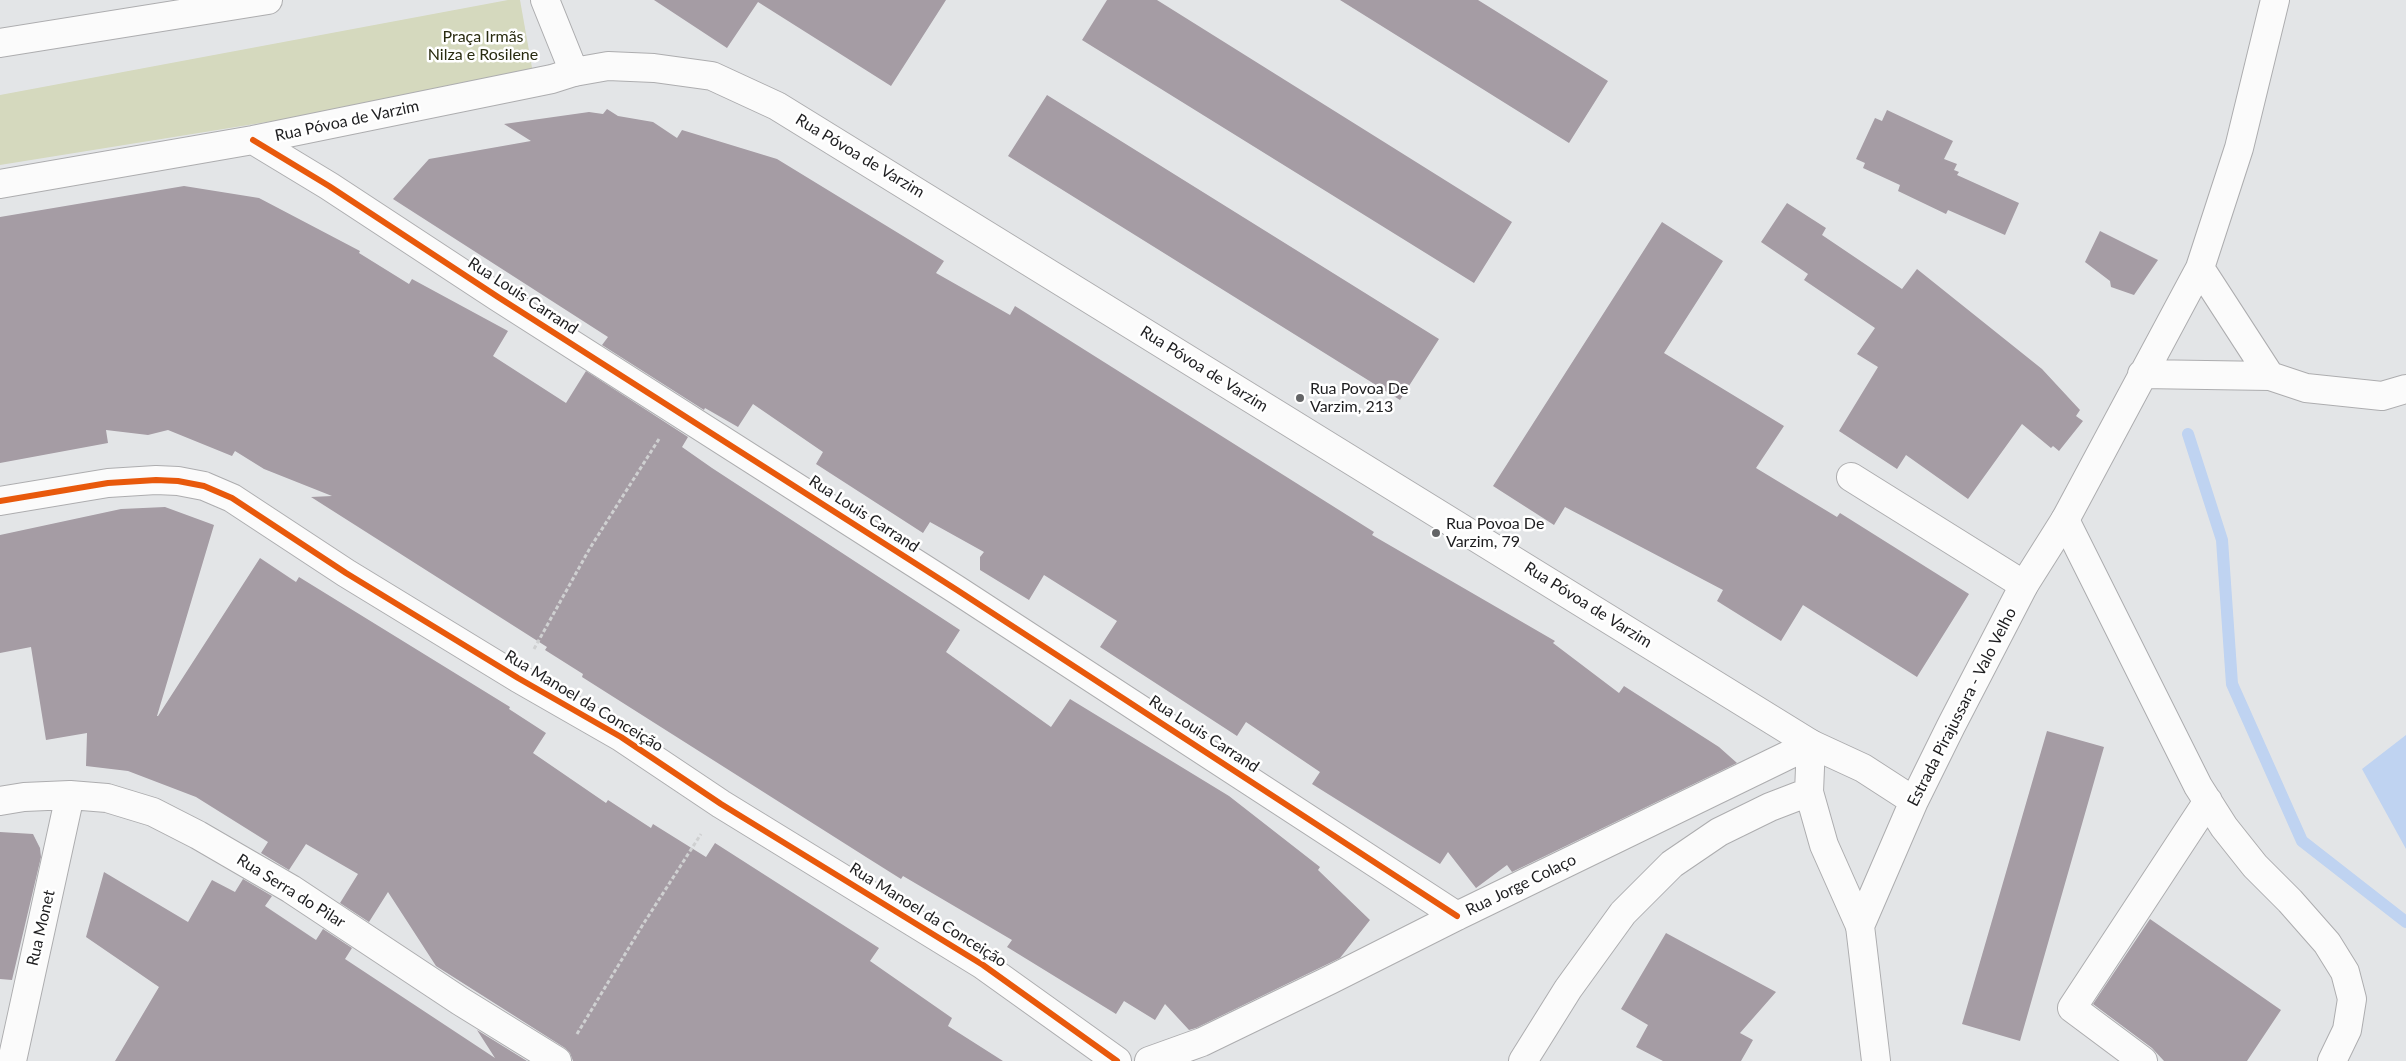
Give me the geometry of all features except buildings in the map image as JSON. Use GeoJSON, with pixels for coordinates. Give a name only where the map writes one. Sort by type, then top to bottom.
{"type":"FeatureCollection","features":[{"type":"Feature","properties":{"kind":"street"},"geometry":{"type":"LineString","coordinates":[[0,42],[268,0]]}},
{"type":"Feature","properties":{"kind":"street"},"geometry":{"type":"LineString","coordinates":[[545,0],[574,72]]}},
{"type":"Feature","properties":{"kind":"street","name":"Estrada Pirajussara - Valo Velho"},"geometry":{"type":"LineString","coordinates":[[1860,926],[1914,801],[2024,585],[2065,520],[2200,268],[2239,148],[2275,0]]}},
{"type":"Feature","properties":{"kind":"street","name":"Rua Póvoa de Varzim"},"geometry":{"type":"LineString","coordinates":[[0,184],[253,140],[608,66],[654,68],[712,76],[777,106],[1563,589],[1811,744],[1862,768],[1914,801]]}},
{"type":"Feature","properties":{"kind":"street","name":"Rua Louis Carrand"},"geometry":{"type":"LineString","coordinates":[[253,140],[329,186],[678,413],[966,596],[1457,916]]}},
{"type":"Feature","properties":{"kind":"street"},"geometry":{"type":"LineString","coordinates":[[2200,268],[2270,376]]}},
{"type":"Feature","properties":{"kind":"street"},"geometry":{"type":"LineString","coordinates":[[2142,374],[2270,376],[2306,388],[2382,396],[2406,389]]}},
{"type":"Feature","properties":{"kind":"street"},"geometry":{"type":"LineString","coordinates":[[1851,478],[2024,585]]}},
{"type":"Feature","properties":{"kind":"street","name":"Rua Manoel da Conceição"},"geometry":{"type":"LineString","coordinates":[[0,501],[118,483],[178,481],[204,486],[232,498],[346,573],[518,678],[620,737],[721,804],[983,965],[1117,1061]]}},
{"type":"Feature","properties":{"kind":"street"},"geometry":{"type":"LineString","coordinates":[[2065,520],[2193,778],[2224,828],[2256,866],[2327,943],[2345,972],[2352,999],[2347,1030],[2332,1061]]}},
{"type":"Feature","properties":{"kind":"street"},"geometry":{"type":"LineString","coordinates":[[1811,744],[1809,792],[1824,845],[1860,926],[1876,1061]]}},
{"type":"Feature","properties":{"kind":"street","name":"Rua Jorge Colaço"},"geometry":{"type":"LineString","coordinates":[[1148,1061],[1211,1038],[1811,744]]}},
{"type":"Feature","properties":{"kind":"street"},"geometry":{"type":"LineString","coordinates":[[1523,1061],[1568,989],[1612,928],[1623,914],[1672,864],[1719,832],[1770,807],[1809,792]]}},
{"type":"Feature","properties":{"kind":"street","name":"Rua Serra do Pilar"},"geometry":{"type":"LineString","coordinates":[[0,801],[24,797],[70,795],[107,798],[144,809],[198,834],[291,889],[460,1001],[557,1061]]}},
{"type":"Feature","properties":{"kind":"street","name":"Rua Monet"},"geometry":{"type":"LineString","coordinates":[[12,1061],[70,795]]}},
{"type":"Feature","properties":{"kind":"street"},"geometry":{"type":"LineString","coordinates":[[2143,1061],[2072,1008],[2208,802]]}},
{"type":"Feature","properties":{"kind":"path"},"geometry":{"type":"LineString","coordinates":[[518,678],[590,548],[651,450],[678,413]]}},
{"type":"Feature","properties":{"kind":"path"},"geometry":{"type":"LineString","coordinates":[[576,1036],[642,926],[721,804]]}},
{"type":"Feature","properties":{"kind":"green space","name":"Praça Irmãs Nilza e Rosilene"},"geometry":{"type":"Polygon","coordinates":[[[508,0],[520,0],[534,79],[0,165],[0,95],[508,0]]]}},
{"type":"Feature","properties":{"kind":"water"},"geometry":{"type":"Polygon","coordinates":[[[2406,735],[2406,849],[2362,769],[2406,735]]]}},
{"type":"Feature","properties":{"kind":"waterway"},"geometry":{"type":"LineString","coordinates":[[2188,434],[2222,540],[2232,684],[2302,841],[2406,922]]}},
{"type":"Feature","properties":{"kind":"cycle path"},"geometry":{"type":"LineString","coordinates":[[253,140],[329,186],[498,297],[957,590],[1457,916]]}},
{"type":"Feature","properties":{"kind":"cycle path"},"geometry":{"type":"LineString","coordinates":[[0,501],[108,483],[156,480],[178,481],[204,486],[232,498],[346,573],[518,678],[621,737],[721,804],[983,965],[1117,1061]]}},
{"type":"Feature","properties":{"kind":"place","name":"Rua Povoa De Varzim, 213"},"geometry":{"type":"Point","coordinates":[1300,398]}},
{"type":"Feature","properties":{"kind":"place","name":"Rua Povoa De Varzim, 79"},"geometry":{"type":"Point","coordinates":[1436,533]}}]}
